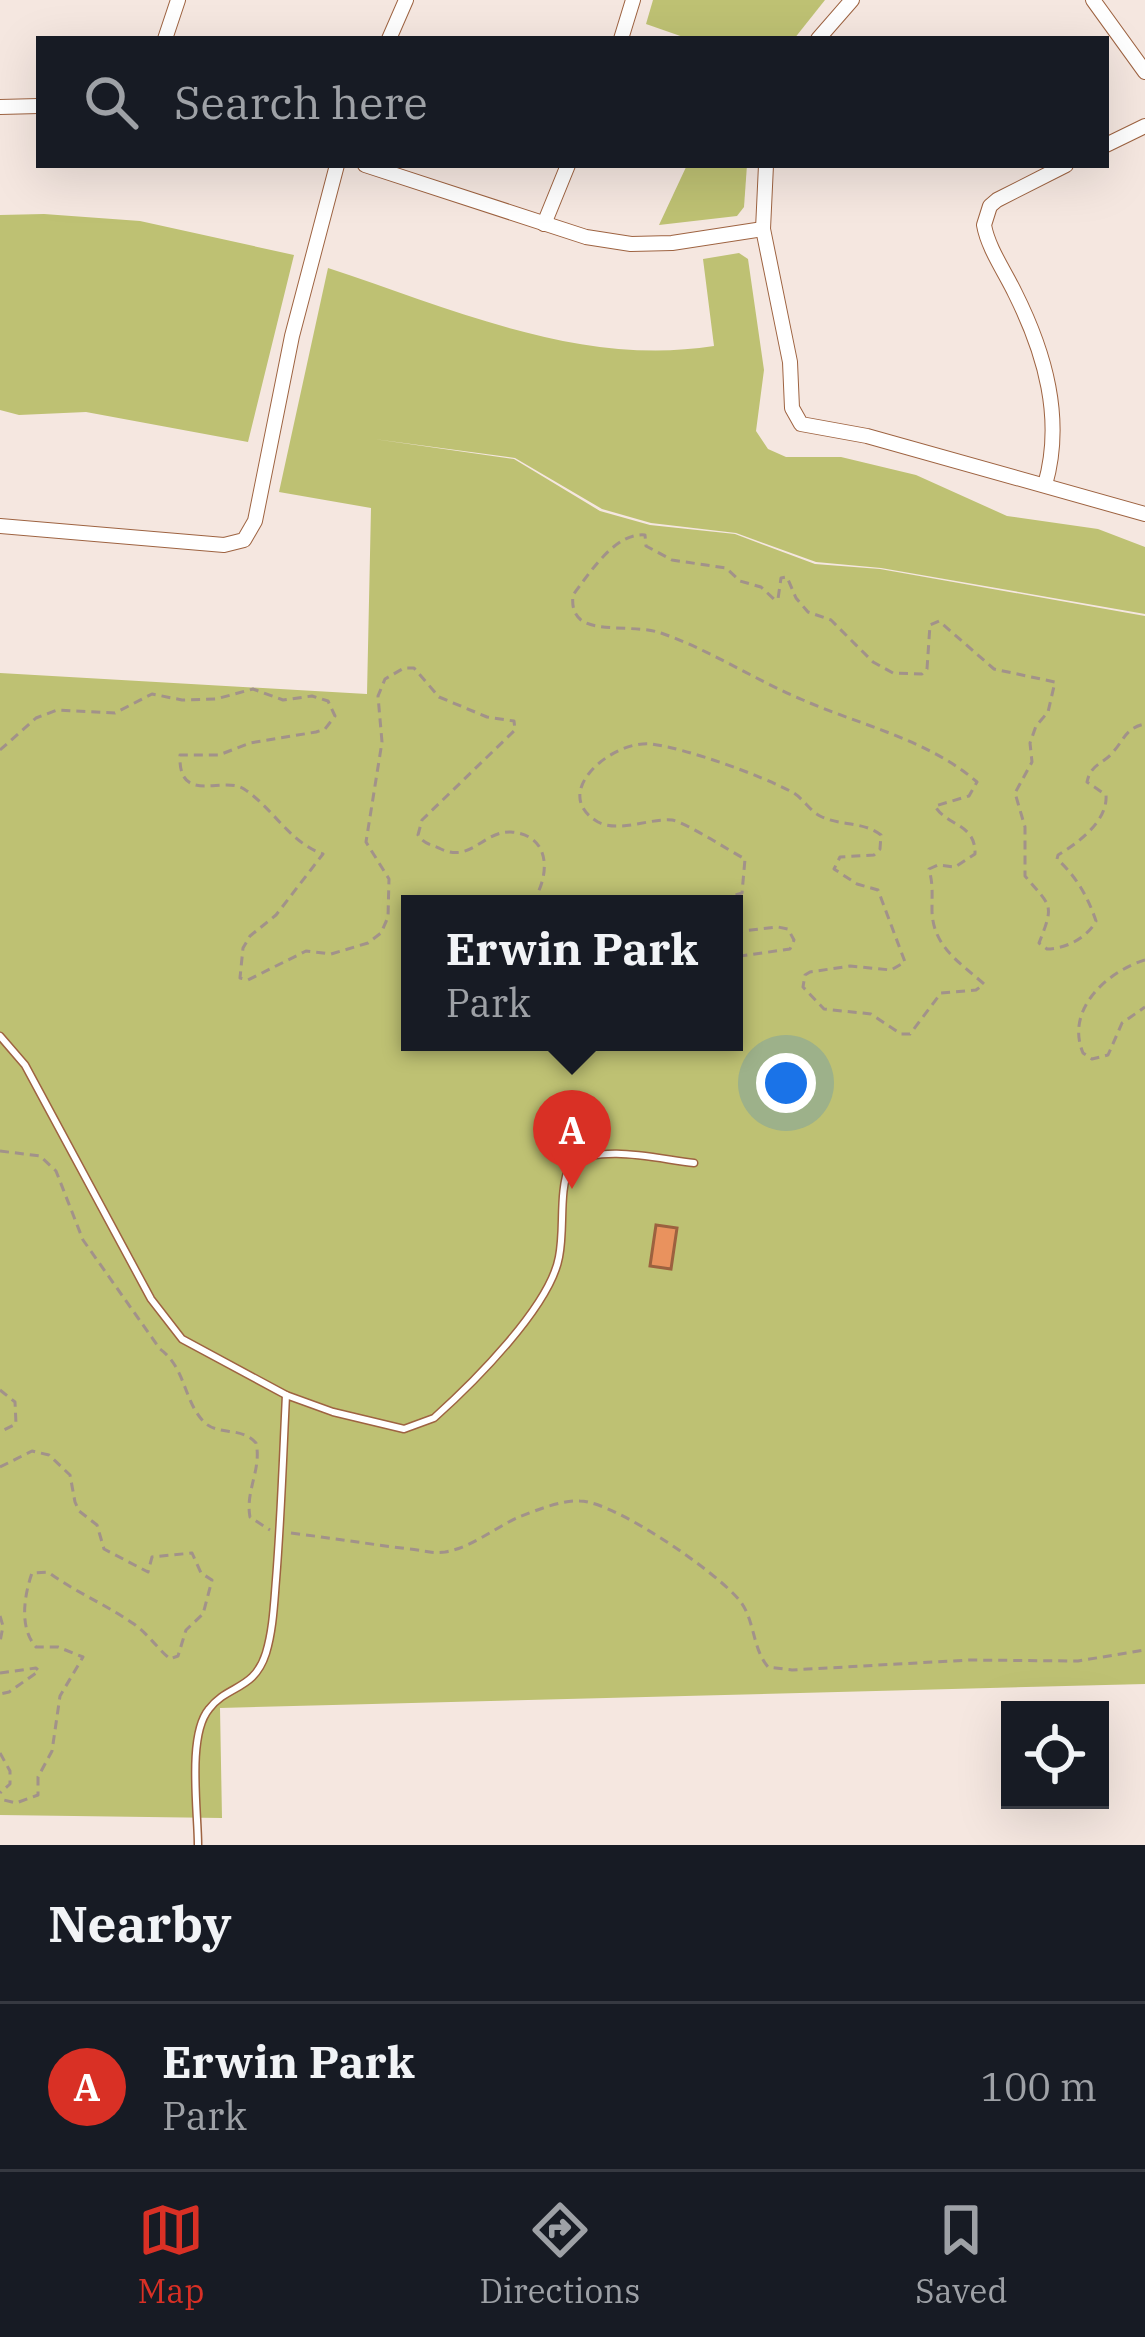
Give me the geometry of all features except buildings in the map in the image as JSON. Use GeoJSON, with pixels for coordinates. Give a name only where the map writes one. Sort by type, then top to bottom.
{"type":"FeatureCollection","features":[{"type":"Feature","properties":{"kind":"street"},"geometry":{"type":"LineString","coordinates":[[166,36],[178,0]]}},
{"type":"Feature","properties":{"kind":"street"},"geometry":{"type":"LineString","coordinates":[[390,36],[406,0]]}},
{"type":"Feature","properties":{"kind":"street"},"geometry":{"type":"LineString","coordinates":[[622,36],[633,0]]}},
{"type":"Feature","properties":{"kind":"street"},"geometry":{"type":"LineString","coordinates":[[821,36],[852,0]]}},
{"type":"Feature","properties":{"kind":"street"},"geometry":{"type":"LineString","coordinates":[[1093,0],[1145,71]]}},
{"type":"Feature","properties":{"kind":"street"},"geometry":{"type":"LineString","coordinates":[[0,106],[36,106]]}},
{"type":"Feature","properties":{"kind":"street"},"geometry":{"type":"LineString","coordinates":[[1109,144],[1145,126]]}},
{"type":"Feature","properties":{"kind":"street"},"geometry":{"type":"LineString","coordinates":[[0,526],[224,545],[244,540],[255,521],[292,336],[336,168]]}},
{"type":"Feature","properties":{"kind":"street"},"geometry":{"type":"LineString","coordinates":[[374,168],[586,237],[631,244],[672,243],[763,229]]}},
{"type":"Feature","properties":{"kind":"street"},"geometry":{"type":"LineString","coordinates":[[544,224],[567,168]]}},
{"type":"Feature","properties":{"kind":"street"},"geometry":{"type":"LineString","coordinates":[[766,168],[763,229],[790,362],[794,417],[812,428],[867,436],[1145,514]]}},
{"type":"Feature","properties":{"kind":"street"},"geometry":{"type":"LineString","coordinates":[[1046,485],[1052,434],[1048,383],[1026,314],[985,232],[986,214],[997,200],[1060,168]]}},
{"type":"Feature","properties":{"kind":"lane"},"geometry":{"type":"LineString","coordinates":[[0,1036],[25,1064],[151,1300],[170,1327],[194,1348],[286,1395],[394,1428],[413,1427],[434,1418],[534,1311],[550,1287],[560,1257],[570,1165],[614,1155],[694,1163]]}},
{"type":"Feature","properties":{"kind":"lane"},"geometry":{"type":"LineString","coordinates":[[198,1845],[198,1734],[211,1706],[250,1682],[266,1652],[280,1531],[286,1395]]}},
{"type":"Feature","properties":{"kind":"path"},"geometry":{"type":"LineString","coordinates":[[733,895],[742,892],[746,859],[673,820],[616,825],[596,821],[583,805],[582,795],[586,775],[599,760],[627,747],[655,744],[759,777],[803,799],[818,816],[881,835],[880,849],[874,855],[841,857],[834,869],[856,884],[878,890],[905,962],[891,970],[850,966],[810,972],[803,987],[824,1009],[872,1015],[901,1034],[910,1034],[940,993],[976,990],[984,984],[942,946],[935,932],[935,888],[929,869],[955,867],[975,854],[975,842],[965,826],[943,817],[935,806],[969,796],[976,782],[899,737],[803,700],[669,636],[630,625],[611,627],[583,621],[574,612],[573,595],[609,552],[634,534],[645,535],[646,546],[672,560],[727,568],[740,580],[761,586],[775,600],[781,578],[787,577],[808,612],[831,620],[872,662],[892,673],[927,670],[930,625],[938,621],[994,669],[1054,682],[1048,712],[1030,743],[1033,762],[1015,793],[1025,827],[1025,876],[1050,905],[1051,916],[1039,943],[1042,947],[1057,949],[1094,926],[1088,900],[1058,855],[1078,843],[1106,808],[1106,795],[1087,782],[1089,772],[1110,757],[1134,726],[1145,724]]}},
{"type":"Feature","properties":{"kind":"path"},"geometry":{"type":"LineString","coordinates":[[0,750],[36,718],[57,710],[115,713],[152,694],[182,700],[216,699],[253,689],[283,700],[312,696],[328,700],[335,716],[325,729],[250,742],[219,754],[180,755],[189,781],[207,788],[236,785],[244,789],[267,811],[277,814],[296,841],[323,854],[276,915],[250,936],[240,967],[240,977],[248,980],[306,951],[331,955],[368,943],[381,933],[388,917],[389,879],[366,842],[382,742],[378,696],[385,679],[414,668],[440,697],[487,717],[508,718],[515,730],[422,820],[418,835],[424,843],[454,854],[510,832],[532,841],[547,868],[536,895]]}},
{"type":"Feature","properties":{"kind":"path"},"geometry":{"type":"LineString","coordinates":[[743,931],[778,926],[788,929],[794,940],[790,949],[743,956]]}},
{"type":"Feature","properties":{"kind":"path"},"geometry":{"type":"LineString","coordinates":[[1145,960],[1110,975],[1084,1010],[1077,1029],[1083,1053],[1092,1059],[1108,1055],[1122,1023],[1145,1007]]}},
{"type":"Feature","properties":{"kind":"path"},"geometry":{"type":"LineString","coordinates":[[0,1151],[40,1156],[56,1171],[83,1240],[160,1348],[176,1362],[204,1421],[214,1428],[239,1430],[256,1443],[258,1466],[250,1517],[267,1529],[349,1544],[448,1552],[516,1518],[582,1500],[620,1514],[711,1570],[743,1604],[768,1667],[792,1670],[969,1660],[1054,1663],[1145,1650]]}},
{"type":"Feature","properties":{"kind":"path"},"geometry":{"type":"LineString","coordinates":[[0,1390],[16,1402],[17,1417],[16,1424],[0,1432]]}},
{"type":"Feature","properties":{"kind":"path"},"geometry":{"type":"LineString","coordinates":[[0,1467],[32,1451],[49,1455],[70,1475],[79,1511],[97,1525],[104,1550],[148,1571],[149,1558],[192,1552],[201,1574],[212,1580],[202,1614],[187,1630],[178,1655],[170,1659],[149,1635],[94,1598],[76,1593],[48,1571],[32,1573],[25,1620],[29,1641],[36,1647],[58,1647],[83,1657],[60,1696],[52,1751],[38,1777],[38,1795],[16,1803],[0,1796],[10,1784],[10,1771],[0,1753]]}},
{"type":"Feature","properties":{"kind":"path"},"geometry":{"type":"LineString","coordinates":[[0,1616],[4,1626],[0,1642]]}},
{"type":"Feature","properties":{"kind":"path"},"geometry":{"type":"LineString","coordinates":[[0,1672],[39,1671],[0,1694]]}},
{"type":"Feature","properties":{"kind":"green space"},"geometry":{"type":"Polygon","coordinates":[[[653,0],[825,0],[796,36],[680,36],[646,24],[653,0]]]}},
{"type":"Feature","properties":{"kind":"green space"},"geometry":{"type":"Polygon","coordinates":[[[686,168],[747,168],[744,207],[737,216],[659,225],[686,168]]]}},
{"type":"Feature","properties":{"kind":"green space"},"geometry":{"type":"Polygon","coordinates":[[[0,215],[140,221],[294,255],[248,442],[86,412],[19,415],[0,410],[0,215]]]}},
{"type":"Feature","properties":{"kind":"green space"},"geometry":{"type":"Polygon","coordinates":[[[739,253],[748,259],[764,370],[756,431],[768,449],[786,457],[841,457],[916,475],[1007,516],[1098,529],[1145,547],[1145,614],[881,568],[816,562],[736,533],[651,523],[602,509],[515,458],[374,439],[514,459],[600,511],[650,525],[735,534],[815,564],[880,569],[1145,616],[1145,1684],[220,1708],[222,1818],[0,1815],[0,673],[367,694],[371,508],[279,492],[328,268],[470,316],[566,341],[664,350],[714,346],[703,259],[739,253]]]}},
{"type":"Feature","properties":{"kind":"place","name":"Erwin Park"},"geometry":{"type":"Point","coordinates":[572,1189]}}]}
